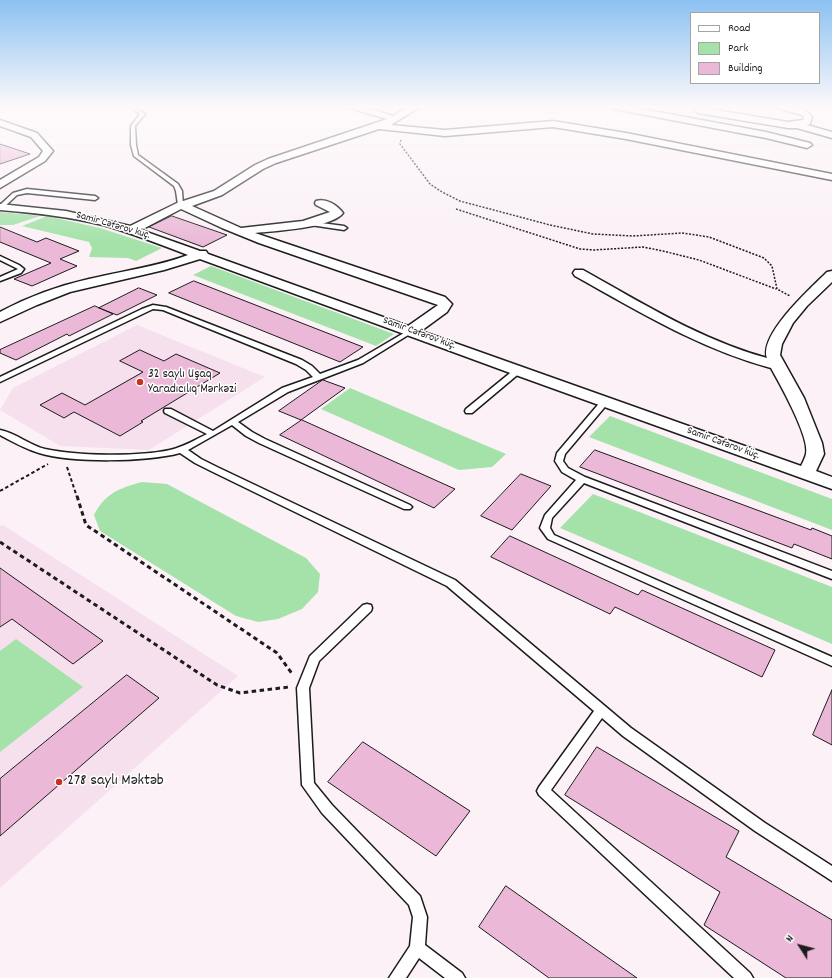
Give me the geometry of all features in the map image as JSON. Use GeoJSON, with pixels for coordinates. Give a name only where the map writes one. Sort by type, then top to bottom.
{"type":"FeatureCollection","features":[{"type":"Feature","properties":{"kind":"street"},"geometry":{"type":"LineString","coordinates":[[0,185],[42,159],[48,152]]}},
{"type":"Feature","properties":{"kind":"street"},"geometry":{"type":"LineString","coordinates":[[131,230],[181,205],[218,193],[259,167],[300,152]]}},
{"type":"Feature","properties":{"kind":"street"},"geometry":{"type":"LineString","coordinates":[[705,152],[832,177]]}},
{"type":"Feature","properties":{"kind":"street"},"geometry":{"type":"LineString","coordinates":[[239,231],[304,223],[337,213],[320,203]]}},
{"type":"Feature","properties":{"kind":"street"},"geometry":{"type":"LineString","coordinates":[[181,205],[239,231],[440,300],[445,304],[442,309],[411,331]]}},
{"type":"Feature","properties":{"kind":"street","name":"Samir Cəfərov küç."},"geometry":{"type":"LineString","coordinates":[[0,207],[68,214],[102,220],[202,254],[518,371],[832,483]]}},
{"type":"Feature","properties":{"kind":"street"},"geometry":{"type":"LineString","coordinates":[[0,318],[40,298],[64,290],[88,283],[164,268],[202,254]]}},
{"type":"Feature","properties":{"kind":"street"},"geometry":{"type":"LineString","coordinates":[[579,273],[681,328],[749,358],[776,365]]}},
{"type":"Feature","properties":{"kind":"street"},"geometry":{"type":"LineString","coordinates":[[806,474],[814,454],[814,443],[796,398],[776,365],[773,355],[775,344],[787,322],[802,303],[832,276]]}},
{"type":"Feature","properties":{"kind":"lane"},"geometry":{"type":"LineString","coordinates":[[134,152],[136,156],[176,185],[180,191],[181,205]]}},
{"type":"Feature","properties":{"kind":"lane"},"geometry":{"type":"LineString","coordinates":[[0,207],[15,194],[27,191],[95,198]]}},
{"type":"Feature","properties":{"kind":"lane"},"geometry":{"type":"LineString","coordinates":[[304,223],[344,228]]}},
{"type":"Feature","properties":{"kind":"lane"},"geometry":{"type":"LineString","coordinates":[[0,258],[21,269],[18,272],[0,279]]}},
{"type":"Feature","properties":{"kind":"lane"},"geometry":{"type":"LineString","coordinates":[[0,380],[136,313],[152,308],[164,308],[299,362],[309,368],[318,377]]}},
{"type":"Feature","properties":{"kind":"lane"},"geometry":{"type":"LineString","coordinates":[[0,432],[40,450],[63,455],[164,455],[182,450],[214,434],[275,395],[362,361],[411,331]]}},
{"type":"Feature","properties":{"kind":"lane"},"geometry":{"type":"LineString","coordinates":[[469,411],[518,371]]}},
{"type":"Feature","properties":{"kind":"lane"},"geometry":{"type":"LineString","coordinates":[[605,402],[561,453],[559,461],[565,470],[582,479],[832,575]]}},
{"type":"Feature","properties":{"kind":"lane"},"geometry":{"type":"LineString","coordinates":[[168,411],[214,434]]}},
{"type":"Feature","properties":{"kind":"lane"},"geometry":{"type":"LineString","coordinates":[[233,422],[249,434],[266,443],[407,507]]}},
{"type":"Feature","properties":{"kind":"lane"},"geometry":{"type":"LineString","coordinates":[[182,450],[214,469],[451,583],[601,711],[628,732],[760,827],[832,874]]}},
{"type":"Feature","properties":{"kind":"lane"},"geometry":{"type":"LineString","coordinates":[[582,479],[548,517],[545,528],[551,537],[832,662]]}},
{"type":"Feature","properties":{"kind":"lane"},"geometry":{"type":"LineString","coordinates":[[367,608],[314,659],[303,688],[308,785],[326,809],[402,886],[414,901],[420,917],[417,948],[396,978]]}},
{"type":"Feature","properties":{"kind":"lane"},"geometry":{"type":"LineString","coordinates":[[601,711],[543,791],[745,978]]}},
{"type":"Feature","properties":{"kind":"lane"},"geometry":{"type":"LineString","coordinates":[[417,948],[457,978]]}},
{"type":"Feature","properties":{"kind":"path"},"geometry":{"type":"LineString","coordinates":[[406,152],[433,186],[450,197],[471,204],[571,230],[608,236],[635,236],[680,232],[701,234],[764,258],[772,266],[777,289]]}},
{"type":"Feature","properties":{"kind":"path"},"geometry":{"type":"LineString","coordinates":[[456,209],[580,249],[594,250],[643,247],[699,260],[777,289],[802,303]]}},
{"type":"Feature","properties":{"kind":"path"},"geometry":{"type":"LineString","coordinates":[[0,492],[63,455],[86,525],[277,653],[303,688]]}},
{"type":"Feature","properties":{"kind":"path"},"geometry":{"type":"LineString","coordinates":[[0,542],[217,685],[240,693],[286,687],[303,688]]}},
{"type":"Feature","properties":{"kind":"shaded area","name":"32 saylı Uşaq Yaradıcılıq Mərkəzi"},"geometry":{"type":"Polygon","coordinates":[[[137,325],[265,377],[149,450],[60,446],[0,410],[13,388],[137,325]]]}},
{"type":"Feature","properties":{"kind":"shaded area","name":"278 saylı Məktəb"},"geometry":{"type":"Polygon","coordinates":[[[3,525],[238,676],[0,888],[0,526],[3,525]]]}},
{"type":"Feature","properties":{"kind":"green space"},"geometry":{"type":"Polygon","coordinates":[[[0,212],[40,216],[13,225],[0,225],[0,212]]]}},
{"type":"Feature","properties":{"kind":"green space"},"geometry":{"type":"Polygon","coordinates":[[[47,216],[100,228],[162,248],[136,261],[128,258],[89,257],[92,248],[89,242],[22,226],[47,216]]]}},
{"type":"Feature","properties":{"kind":"green space"},"geometry":{"type":"Polygon","coordinates":[[[211,266],[394,334],[376,346],[193,275],[211,266]]]}},
{"type":"Feature","properties":{"kind":"green space"},"geometry":{"type":"Polygon","coordinates":[[[350,388],[506,454],[492,467],[459,470],[321,409],[350,388]]]}},
{"type":"Feature","properties":{"kind":"green space"},"geometry":{"type":"Polygon","coordinates":[[[610,416],[832,499],[832,530],[589,437],[610,416]]]}},
{"type":"Feature","properties":{"kind":"green space"},"geometry":{"type":"Polygon","coordinates":[[[142,482],[167,484],[306,558],[320,574],[318,592],[302,609],[278,619],[258,622],[236,616],[100,531],[94,515],[103,501],[108,496],[120,489],[142,482]]]}},
{"type":"Feature","properties":{"kind":"green space"},"geometry":{"type":"Polygon","coordinates":[[[593,494],[832,587],[832,644],[560,528],[593,494]]]}},
{"type":"Feature","properties":{"kind":"green space"},"geometry":{"type":"Polygon","coordinates":[[[16,639],[83,687],[0,752],[0,651],[16,639]]]}},
{"type":"Feature","properties":{"kind":"building"},"geometry":{"type":"Polygon","coordinates":[[[0,152],[23,152],[30,154],[0,164],[0,152]]]}},
{"type":"Feature","properties":{"kind":"building"},"geometry":{"type":"Polygon","coordinates":[[[172,216],[227,235],[203,247],[149,227],[172,216]]]}},
{"type":"Feature","properties":{"kind":"building"},"geometry":{"type":"Polygon","coordinates":[[[0,227],[37,242],[46,238],[79,251],[60,259],[77,266],[32,286],[14,279],[51,263],[0,242],[0,227]]]}},
{"type":"Feature","properties":{"kind":"building"},"geometry":{"type":"Polygon","coordinates":[[[194,281],[363,347],[340,362],[169,293],[194,281]]]}},
{"type":"Feature","properties":{"kind":"building"},"geometry":{"type":"Polygon","coordinates":[[[139,288],[157,295],[117,315],[99,308],[139,288]]]}},
{"type":"Feature","properties":{"kind":"building"},"geometry":{"type":"Polygon","coordinates":[[[95,306],[113,314],[69,336],[67,334],[16,360],[0,353],[0,350],[95,306]]]}},
{"type":"Feature","properties":{"kind":"building"},"geometry":{"type":"Polygon","coordinates":[[[140,350],[164,361],[176,354],[220,373],[141,421],[143,422],[120,436],[74,412],[64,418],[40,405],[62,393],[85,405],[143,372],[120,361],[140,350]]]}},
{"type":"Feature","properties":{"kind":"building"},"geometry":{"type":"Polygon","coordinates":[[[323,380],[345,388],[301,420],[279,411],[323,380]]]}},
{"type":"Feature","properties":{"kind":"building"},"geometry":{"type":"Polygon","coordinates":[[[302,420],[455,489],[434,508],[280,435],[302,420]]]}},
{"type":"Feature","properties":{"kind":"building"},"geometry":{"type":"Polygon","coordinates":[[[595,450],[811,530],[812,528],[832,536],[832,559],[794,544],[792,548],[580,467],[595,450]]]}},
{"type":"Feature","properties":{"kind":"building"},"geometry":{"type":"Polygon","coordinates":[[[521,474],[551,486],[512,530],[481,516],[521,474]]]}},
{"type":"Feature","properties":{"kind":"building"},"geometry":{"type":"Polygon","coordinates":[[[510,536],[638,595],[642,590],[775,650],[762,677],[615,607],[610,614],[491,557],[510,536]]]}},
{"type":"Feature","properties":{"kind":"building"},"geometry":{"type":"Polygon","coordinates":[[[0,568],[103,641],[73,664],[12,619],[0,627],[0,568]]]}},
{"type":"Feature","properties":{"kind":"building"},"geometry":{"type":"Polygon","coordinates":[[[127,675],[159,698],[0,836],[0,779],[127,675]]]}},
{"type":"Feature","properties":{"kind":"building"},"geometry":{"type":"Polygon","coordinates":[[[832,690],[832,745],[813,735],[832,690]]]}},
{"type":"Feature","properties":{"kind":"building"},"geometry":{"type":"Polygon","coordinates":[[[363,742],[470,811],[436,856],[328,782],[363,742]]]}},
{"type":"Feature","properties":{"kind":"building"},"geometry":{"type":"Polygon","coordinates":[[[597,747],[739,831],[726,857],[832,920],[832,978],[786,978],[704,925],[720,892],[565,795],[597,747]]]}},
{"type":"Feature","properties":{"kind":"building"},"geometry":{"type":"Polygon","coordinates":[[[506,886],[637,978],[549,978],[479,927],[506,886]]]}},
{"type":"Feature","properties":{"kind":"place","name":"32 saylı Uşaq Yaradıcılıq Mərkəzi"},"geometry":{"type":"Point","coordinates":[140,382]}},
{"type":"Feature","properties":{"kind":"place","name":"278 saylı Məktəb"},"geometry":{"type":"Point","coordinates":[59,782]}}]}
